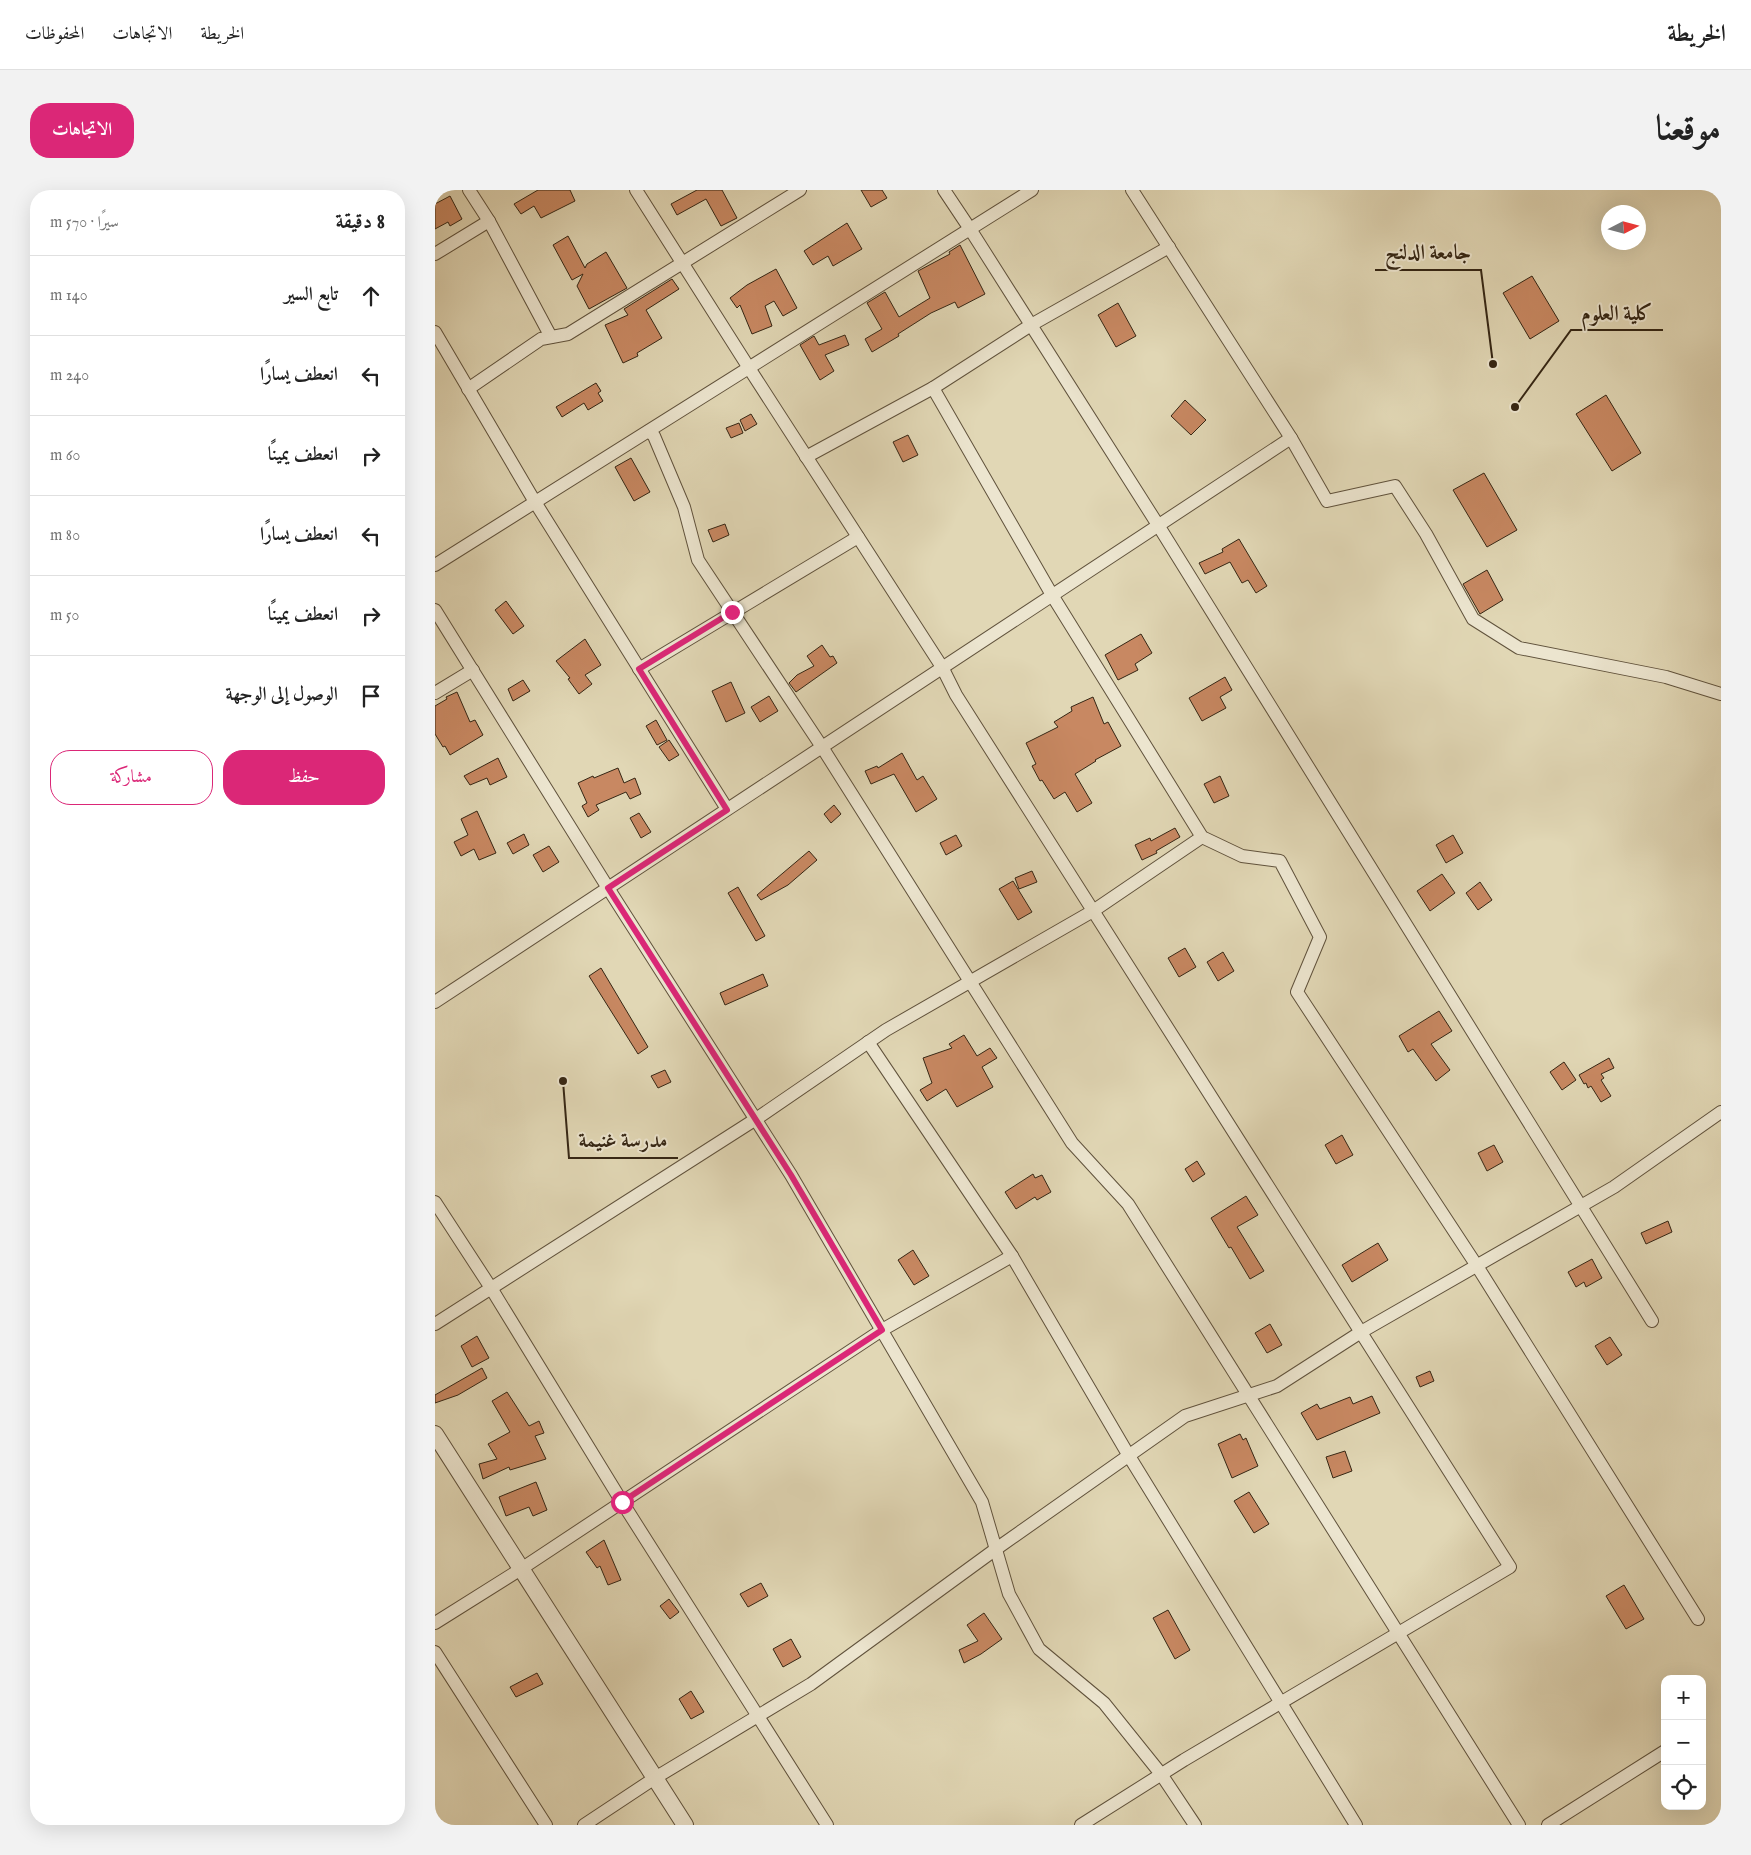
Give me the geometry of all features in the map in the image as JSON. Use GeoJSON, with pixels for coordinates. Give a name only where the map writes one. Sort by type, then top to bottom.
{"type":"FeatureCollection","features":[{"type":"Feature","properties":{"kind":"street"},"geometry":{"type":"LineString","coordinates":[[469,190],[489,221],[551,337]]}},
{"type":"Feature","properties":{"kind":"street"},"geometry":{"type":"LineString","coordinates":[[636,190],[942,667],[956,695],[1510,1567],[1161,1774],[1081,1825]]}},
{"type":"Feature","properties":{"kind":"street"},"geometry":{"type":"LineString","coordinates":[[468,389],[541,339],[568,334],[799,190]]}},
{"type":"Feature","properties":{"kind":"street"},"geometry":{"type":"LineString","coordinates":[[944,190],[1158,525],[1652,1321]]}},
{"type":"Feature","properties":{"kind":"street"},"geometry":{"type":"LineString","coordinates":[[435,565],[1032,190]]}},
{"type":"Feature","properties":{"kind":"street"},"geometry":{"type":"LineString","coordinates":[[1132,190],[1291,438],[1327,501],[1395,486],[1426,534],[1473,619],[1519,648],[1666,677],[1721,694]]}},
{"type":"Feature","properties":{"kind":"street"},"geometry":{"type":"LineString","coordinates":[[435,254],[489,221]]}},
{"type":"Feature","properties":{"kind":"street"},"geometry":{"type":"LineString","coordinates":[[806,456],[933,388],[1031,326],[1169,247]]}},
{"type":"Feature","properties":{"kind":"street"},"geometry":{"type":"LineString","coordinates":[[435,332],[535,502],[727,810]]}},
{"type":"Feature","properties":{"kind":"street"},"geometry":{"type":"LineString","coordinates":[[933,388],[1053,595],[1202,837],[1242,856],[1280,861],[1320,937],[1297,992],[1477,1266],[1698,1619]]}},
{"type":"Feature","properties":{"kind":"street"},"geometry":{"type":"LineString","coordinates":[[649,431],[654,436],[684,507],[698,560],[822,747],[1072,1143],[1128,1204],[1519,1825]]}},
{"type":"Feature","properties":{"kind":"street"},"geometry":{"type":"LineString","coordinates":[[435,1002],[1291,438]]}},
{"type":"Feature","properties":{"kind":"street"},"geometry":{"type":"LineString","coordinates":[[639,669],[858,537]]}},
{"type":"Feature","properties":{"kind":"street"},"geometry":{"type":"LineString","coordinates":[[435,610],[608,888],[791,1175],[982,1502],[1009,1594],[1039,1649],[1105,1703],[1161,1774],[1195,1825]]}},
{"type":"Feature","properties":{"kind":"street"},"geometry":{"type":"LineString","coordinates":[[435,693],[473,670]]}},
{"type":"Feature","properties":{"kind":"street"},"geometry":{"type":"LineString","coordinates":[[435,1324],[756,1119],[868,1042],[1093,911],[1202,837]]}},
{"type":"Feature","properties":{"kind":"street"},"geometry":{"type":"LineString","coordinates":[[868,1042],[1012,1256],[1129,1456],[1356,1825]]}},
{"type":"Feature","properties":{"kind":"street"},"geometry":{"type":"LineString","coordinates":[[584,1825],[655,1778],[811,1684],[996,1549],[1185,1416],[1277,1386],[1361,1332],[1614,1187],[1721,1112]]}},
{"type":"Feature","properties":{"kind":"street"},"geometry":{"type":"LineString","coordinates":[[435,1202],[491,1288],[622,1502],[827,1825]]}},
{"type":"Feature","properties":{"kind":"street"},"geometry":{"type":"LineString","coordinates":[[435,1623],[521,1569],[882,1330],[1012,1256]]}},
{"type":"Feature","properties":{"kind":"street"},"geometry":{"type":"LineString","coordinates":[[435,1434],[685,1825]]}},
{"type":"Feature","properties":{"kind":"street"},"geometry":{"type":"LineString","coordinates":[[435,1652],[546,1825]]}},
{"type":"Feature","properties":{"kind":"street"},"geometry":{"type":"LineString","coordinates":[[1548,1825],[1661,1753]]}},
{"type":"Feature","properties":{"kind":"building"},"geometry":{"type":"Polygon","coordinates":[[[538,190],[570,190],[575,201],[541,218],[534,206],[521,214],[514,204],[538,190]]]}},
{"type":"Feature","properties":{"kind":"building"},"geometry":{"type":"Polygon","coordinates":[[[697,190],[722,190],[737,218],[721,226],[706,199],[677,215],[671,204],[697,190]]]}},
{"type":"Feature","properties":{"kind":"building"},"geometry":{"type":"Polygon","coordinates":[[[861,190],[882,190],[887,198],[871,207],[861,190]]]}},
{"type":"Feature","properties":{"kind":"building"},"geometry":{"type":"Polygon","coordinates":[[[450,196],[462,219],[450,226],[448,222],[435,229],[435,204],[450,196]]]}},
{"type":"Feature","properties":{"kind":"building"},"geometry":{"type":"Polygon","coordinates":[[[847,223],[862,249],[833,266],[828,256],[813,265],[804,251],[847,223]]]}},
{"type":"Feature","properties":{"kind":"building"},"geometry":{"type":"Polygon","coordinates":[[[568,236],[585,268],[587,264],[606,252],[627,288],[589,309],[577,286],[583,274],[572,280],[553,245],[568,236]]]}},
{"type":"Feature","properties":{"kind":"building"},"geometry":{"type":"Polygon","coordinates":[[[960,245],[985,294],[958,308],[955,302],[931,313],[898,334],[899,336],[872,352],[865,339],[882,329],[867,303],[885,292],[899,317],[930,298],[918,271],[950,254],[949,252],[960,245]]]}},
{"type":"Feature","properties":{"kind":"building"},"geometry":{"type":"Polygon","coordinates":[[[776,269],[797,308],[783,316],[774,301],[765,306],[772,326],[752,334],[740,305],[737,308],[730,298],[747,285],[776,269]]]}},
{"type":"Feature","properties":{"kind":"building"},"geometry":{"type":"Polygon","coordinates":[[[1532,276],[1559,321],[1530,339],[1503,293],[1532,276]]]}},
{"type":"Feature","properties":{"kind":"building"},"geometry":{"type":"Polygon","coordinates":[[[672,279],[679,289],[646,310],[662,338],[637,353],[638,356],[623,363],[605,325],[628,315],[624,309],[672,279]]]}},
{"type":"Feature","properties":{"kind":"building"},"geometry":{"type":"Polygon","coordinates":[[[1118,303],[1136,336],[1116,347],[1098,315],[1118,303]]]}},
{"type":"Feature","properties":{"kind":"building"},"geometry":{"type":"Polygon","coordinates":[[[845,335],[849,345],[825,355],[834,371],[820,380],[800,345],[814,336],[819,345],[845,335]]]}},
{"type":"Feature","properties":{"kind":"building"},"geometry":{"type":"Polygon","coordinates":[[[596,383],[601,391],[598,393],[603,401],[588,410],[584,403],[562,417],[556,407],[596,383]]]}},
{"type":"Feature","properties":{"kind":"building"},"geometry":{"type":"Polygon","coordinates":[[[1606,395],[1641,453],[1612,471],[1576,414],[1606,395]]]}},
{"type":"Feature","properties":{"kind":"building"},"geometry":{"type":"Polygon","coordinates":[[[1185,400],[1206,420],[1191,435],[1171,416],[1185,400]]]}},
{"type":"Feature","properties":{"kind":"building"},"geometry":{"type":"Polygon","coordinates":[[[751,414],[757,424],[745,431],[740,420],[751,414]]]}},
{"type":"Feature","properties":{"kind":"building"},"geometry":{"type":"Polygon","coordinates":[[[739,423],[743,433],[731,438],[726,428],[739,423]]]}},
{"type":"Feature","properties":{"kind":"building"},"geometry":{"type":"Polygon","coordinates":[[[908,435],[918,455],[903,462],[893,442],[908,435]]]}},
{"type":"Feature","properties":{"kind":"building"},"geometry":{"type":"Polygon","coordinates":[[[631,458],[650,492],[634,501],[615,467],[631,458]]]}},
{"type":"Feature","properties":{"kind":"building"},"geometry":{"type":"Polygon","coordinates":[[[1484,473],[1517,530],[1487,547],[1453,490],[1484,473]]]}},
{"type":"Feature","properties":{"kind":"building"},"geometry":{"type":"Polygon","coordinates":[[[725,524],[729,535],[713,542],[708,530],[725,524]]]}},
{"type":"Feature","properties":{"kind":"building"},"geometry":{"type":"Polygon","coordinates":[[[1239,539],[1267,586],[1256,593],[1248,580],[1242,583],[1230,562],[1205,574],[1199,563],[1223,552],[1222,549],[1239,539]]]}},
{"type":"Feature","properties":{"kind":"building"},"geometry":{"type":"Polygon","coordinates":[[[1487,570],[1503,600],[1480,614],[1463,584],[1487,570]]]}},
{"type":"Feature","properties":{"kind":"building"},"geometry":{"type":"Polygon","coordinates":[[[506,601],[524,626],[513,634],[495,610],[506,601]]]}},
{"type":"Feature","properties":{"kind":"building"},"geometry":{"type":"Polygon","coordinates":[[[1141,634],[1152,653],[1135,664],[1138,670],[1118,680],[1105,655],[1141,634]]]}},
{"type":"Feature","properties":{"kind":"building"},"geometry":{"type":"Polygon","coordinates":[[[585,639],[601,665],[585,675],[592,684],[579,694],[568,679],[570,678],[556,661],[585,639]]]}},
{"type":"Feature","properties":{"kind":"building"},"geometry":{"type":"Polygon","coordinates":[[[822,645],[830,657],[833,656],[837,663],[796,692],[789,683],[797,675],[814,666],[807,656],[822,645]]]}},
{"type":"Feature","properties":{"kind":"building"},"geometry":{"type":"Polygon","coordinates":[[[1225,677],[1232,690],[1220,697],[1226,708],[1202,721],[1189,698],[1225,677]]]}},
{"type":"Feature","properties":{"kind":"building"},"geometry":{"type":"Polygon","coordinates":[[[523,680],[530,691],[513,701],[508,689],[523,680]]]}},
{"type":"Feature","properties":{"kind":"building"},"geometry":{"type":"Polygon","coordinates":[[[731,682],[745,713],[726,722],[712,691],[731,682]]]}},
{"type":"Feature","properties":{"kind":"building"},"geometry":{"type":"Polygon","coordinates":[[[457,692],[470,722],[475,720],[483,735],[450,755],[435,734],[435,706],[447,699],[446,697],[457,692]]]}},
{"type":"Feature","properties":{"kind":"building"},"geometry":{"type":"Polygon","coordinates":[[[769,696],[778,711],[760,722],[751,707],[769,696]]]}},
{"type":"Feature","properties":{"kind":"building"},"geometry":{"type":"Polygon","coordinates":[[[1093,697],[1104,724],[1108,722],[1121,746],[1095,760],[1075,774],[1092,803],[1077,812],[1065,792],[1054,799],[1042,780],[1040,781],[1032,766],[1036,764],[1026,743],[1058,727],[1054,722],[1072,711],[1071,707],[1093,697]]]}},
{"type":"Feature","properties":{"kind":"building"},"geometry":{"type":"Polygon","coordinates":[[[656,720],[667,740],[657,745],[646,726],[656,720]]]}},
{"type":"Feature","properties":{"kind":"building"},"geometry":{"type":"Polygon","coordinates":[[[669,740],[679,755],[669,761],[659,747],[669,740]]]}},
{"type":"Feature","properties":{"kind":"building"},"geometry":{"type":"Polygon","coordinates":[[[902,753],[917,780],[923,776],[937,799],[916,812],[894,774],[871,784],[865,771],[877,766],[878,768],[902,753]]]}},
{"type":"Feature","properties":{"kind":"building"},"geometry":{"type":"Polygon","coordinates":[[[498,758],[507,777],[490,785],[487,778],[470,785],[464,776],[498,758]]]}},
{"type":"Feature","properties":{"kind":"building"},"geometry":{"type":"Polygon","coordinates":[[[618,768],[624,783],[635,778],[641,794],[630,799],[626,792],[596,805],[599,810],[588,817],[582,806],[587,803],[578,783],[618,768]]]}},
{"type":"Feature","properties":{"kind":"building"},"geometry":{"type":"Polygon","coordinates":[[[1220,776],[1229,796],[1214,803],[1204,784],[1220,776]]]}},
{"type":"Feature","properties":{"kind":"building"},"geometry":{"type":"Polygon","coordinates":[[[834,805],[841,814],[831,823],[824,814],[834,805]]]}},
{"type":"Feature","properties":{"kind":"building"},"geometry":{"type":"Polygon","coordinates":[[[477,811],[496,853],[479,860],[474,849],[461,856],[454,842],[468,835],[461,819],[477,811]]]}},
{"type":"Feature","properties":{"kind":"building"},"geometry":{"type":"Polygon","coordinates":[[[639,813],[651,832],[641,838],[630,818],[639,813]]]}},
{"type":"Feature","properties":{"kind":"building"},"geometry":{"type":"Polygon","coordinates":[[[1175,828],[1180,837],[1156,851],[1157,853],[1142,860],[1135,845],[1150,838],[1151,841],[1175,828]]]}},
{"type":"Feature","properties":{"kind":"building"},"geometry":{"type":"Polygon","coordinates":[[[524,834],[529,845],[513,854],[507,843],[524,834]]]}},
{"type":"Feature","properties":{"kind":"building"},"geometry":{"type":"Polygon","coordinates":[[[956,835],[962,846],[946,855],[940,843],[956,835]]]}},
{"type":"Feature","properties":{"kind":"building"},"geometry":{"type":"Polygon","coordinates":[[[1453,835],[1463,853],[1446,863],[1436,845],[1453,835]]]}},
{"type":"Feature","properties":{"kind":"building"},"geometry":{"type":"Polygon","coordinates":[[[549,846],[559,862],[543,872],[533,855],[549,846]]]}},
{"type":"Feature","properties":{"kind":"building"},"geometry":{"type":"Polygon","coordinates":[[[809,851],[817,860],[788,885],[761,900],[757,895],[809,851]]]}},
{"type":"Feature","properties":{"kind":"building"},"geometry":{"type":"Polygon","coordinates":[[[1032,871],[1037,882],[1019,889],[1015,878],[1032,871]]]}},
{"type":"Feature","properties":{"kind":"building"},"geometry":{"type":"Polygon","coordinates":[[[1442,874],[1455,893],[1430,911],[1417,891],[1442,874]]]}},
{"type":"Feature","properties":{"kind":"building"},"geometry":{"type":"Polygon","coordinates":[[[1013,881],[1032,912],[1018,920],[999,889],[1013,881]]]}},
{"type":"Feature","properties":{"kind":"building"},"geometry":{"type":"Polygon","coordinates":[[[1480,882],[1492,900],[1478,910],[1466,893],[1480,882]]]}},
{"type":"Feature","properties":{"kind":"building"},"geometry":{"type":"Polygon","coordinates":[[[738,887],[765,936],[756,941],[728,893],[738,887]]]}},
{"type":"Feature","properties":{"kind":"building"},"geometry":{"type":"Polygon","coordinates":[[[1185,948],[1196,967],[1179,977],[1168,958],[1185,948]]]}},
{"type":"Feature","properties":{"kind":"building"},"geometry":{"type":"Polygon","coordinates":[[[1223,952],[1234,971],[1218,981],[1207,962],[1223,952]]]}},
{"type":"Feature","properties":{"kind":"building"},"geometry":{"type":"Polygon","coordinates":[[[601,968],[648,1047],[638,1054],[589,976],[601,968]]]}},
{"type":"Feature","properties":{"kind":"building"},"geometry":{"type":"Polygon","coordinates":[[[763,974],[768,986],[725,1005],[720,993],[763,974]]]}},
{"type":"Feature","properties":{"kind":"building"},"geometry":{"type":"Polygon","coordinates":[[[1439,1011],[1452,1031],[1431,1044],[1450,1070],[1436,1081],[1413,1049],[1408,1052],[1399,1036],[1439,1011]]]}},
{"type":"Feature","properties":{"kind":"building"},"geometry":{"type":"Polygon","coordinates":[[[964,1035],[977,1056],[990,1048],[997,1058],[982,1067],[993,1087],[957,1107],[946,1089],[927,1101],[920,1090],[932,1083],[923,1058],[952,1048],[949,1044],[964,1035]]]}},
{"type":"Feature","properties":{"kind":"building"},"geometry":{"type":"Polygon","coordinates":[[[1609,1058],[1614,1068],[1601,1074],[1604,1078],[1601,1080],[1611,1096],[1601,1102],[1591,1086],[1588,1088],[1579,1075],[1609,1058]]]}},
{"type":"Feature","properties":{"kind":"building"},"geometry":{"type":"Polygon","coordinates":[[[1564,1062],[1576,1080],[1562,1090],[1550,1072],[1564,1062]]]}},
{"type":"Feature","properties":{"kind":"building"},"geometry":{"type":"Polygon","coordinates":[[[665,1070],[671,1082],[658,1088],[651,1076],[665,1070]]]}},
{"type":"Feature","properties":{"kind":"building"},"geometry":{"type":"Polygon","coordinates":[[[1342,1135],[1353,1155],[1336,1164],[1325,1145],[1342,1135]]]}},
{"type":"Feature","properties":{"kind":"building"},"geometry":{"type":"Polygon","coordinates":[[[1494,1145],[1503,1162],[1487,1171],[1478,1153],[1494,1145]]]}},
{"type":"Feature","properties":{"kind":"building"},"geometry":{"type":"Polygon","coordinates":[[[1197,1161],[1205,1174],[1193,1182],[1185,1169],[1197,1161]]]}},
{"type":"Feature","properties":{"kind":"building"},"geometry":{"type":"Polygon","coordinates":[[[1033,1174],[1035,1178],[1042,1175],[1051,1192],[1037,1200],[1035,1197],[1016,1209],[1005,1192],[1033,1174]]]}},
{"type":"Feature","properties":{"kind":"building"},"geometry":{"type":"Polygon","coordinates":[[[1246,1196],[1258,1215],[1237,1227],[1264,1271],[1250,1279],[1211,1218],[1246,1196]]]}},
{"type":"Feature","properties":{"kind":"building"},"geometry":{"type":"Polygon","coordinates":[[[1668,1221],[1672,1232],[1646,1244],[1641,1233],[1668,1221]]]}},
{"type":"Feature","properties":{"kind":"building"},"geometry":{"type":"Polygon","coordinates":[[[1378,1243],[1388,1260],[1352,1282],[1342,1265],[1378,1243]]]}},
{"type":"Feature","properties":{"kind":"building"},"geometry":{"type":"Polygon","coordinates":[[[913,1250],[929,1276],[914,1285],[898,1260],[913,1250]]]}},
{"type":"Feature","properties":{"kind":"building"},"geometry":{"type":"Polygon","coordinates":[[[1592,1259],[1602,1278],[1586,1287],[1584,1282],[1576,1287],[1568,1272],[1592,1259]]]}},
{"type":"Feature","properties":{"kind":"building"},"geometry":{"type":"Polygon","coordinates":[[[1270,1324],[1282,1345],[1267,1353],[1255,1333],[1270,1324]]]}},
{"type":"Feature","properties":{"kind":"building"},"geometry":{"type":"Polygon","coordinates":[[[477,1336],[489,1358],[472,1367],[461,1346],[477,1336]]]}},
{"type":"Feature","properties":{"kind":"building"},"geometry":{"type":"Polygon","coordinates":[[[1610,1337],[1622,1355],[1607,1365],[1595,1346],[1610,1337]]]}},
{"type":"Feature","properties":{"kind":"building"},"geometry":{"type":"Polygon","coordinates":[[[482,1368],[487,1378],[458,1395],[435,1403],[435,1395],[482,1368]]]}},
{"type":"Feature","properties":{"kind":"building"},"geometry":{"type":"Polygon","coordinates":[[[1430,1371],[1434,1381],[1420,1387],[1416,1377],[1430,1371]]]}},
{"type":"Feature","properties":{"kind":"building"},"geometry":{"type":"Polygon","coordinates":[[[507,1392],[529,1426],[539,1421],[544,1433],[535,1436],[546,1459],[510,1470],[509,1467],[483,1479],[479,1464],[497,1459],[488,1444],[510,1432],[492,1401],[507,1392]]]}},
{"type":"Feature","properties":{"kind":"building"},"geometry":{"type":"Polygon","coordinates":[[[1372,1396],[1380,1413],[1317,1440],[1301,1413],[1317,1404],[1320,1409],[1350,1397],[1353,1404],[1372,1396]]]}},
{"type":"Feature","properties":{"kind":"building"},"geometry":{"type":"Polygon","coordinates":[[[1240,1434],[1243,1440],[1246,1438],[1258,1466],[1232,1478],[1218,1444],[1240,1434]]]}},
{"type":"Feature","properties":{"kind":"building"},"geometry":{"type":"Polygon","coordinates":[[[1345,1451],[1352,1471],[1333,1478],[1326,1457],[1345,1451]]]}},
{"type":"Feature","properties":{"kind":"building"},"geometry":{"type":"Polygon","coordinates":[[[536,1482],[547,1510],[533,1516],[529,1507],[506,1516],[499,1497],[536,1482]]]}},
{"type":"Feature","properties":{"kind":"building"},"geometry":{"type":"Polygon","coordinates":[[[1249,1492],[1269,1524],[1254,1533],[1234,1501],[1249,1492]]]}},
{"type":"Feature","properties":{"kind":"building"},"geometry":{"type":"Polygon","coordinates":[[[604,1540],[621,1580],[608,1585],[600,1566],[597,1568],[586,1552],[604,1540]]]}},
{"type":"Feature","properties":{"kind":"building"},"geometry":{"type":"Polygon","coordinates":[[[761,1583],[768,1596],[748,1607],[740,1594],[761,1583]]]}},
{"type":"Feature","properties":{"kind":"building"},"geometry":{"type":"Polygon","coordinates":[[[1624,1585],[1644,1619],[1626,1629],[1606,1596],[1624,1585]]]}},
{"type":"Feature","properties":{"kind":"building"},"geometry":{"type":"Polygon","coordinates":[[[669,1599],[679,1612],[670,1619],[660,1606],[669,1599]]]}},
{"type":"Feature","properties":{"kind":"building"},"geometry":{"type":"Polygon","coordinates":[[[1168,1610],[1190,1650],[1175,1659],[1153,1618],[1168,1610]]]}},
{"type":"Feature","properties":{"kind":"building"},"geometry":{"type":"Polygon","coordinates":[[[984,1613],[1002,1639],[964,1663],[959,1650],[978,1641],[967,1625],[984,1613]]]}},
{"type":"Feature","properties":{"kind":"building"},"geometry":{"type":"Polygon","coordinates":[[[791,1639],[801,1657],[783,1667],[773,1649],[791,1639]]]}},
{"type":"Feature","properties":{"kind":"building"},"geometry":{"type":"Polygon","coordinates":[[[537,1673],[543,1684],[516,1697],[510,1687],[537,1673]]]}},
{"type":"Feature","properties":{"kind":"building"},"geometry":{"type":"Polygon","coordinates":[[[691,1691],[704,1712],[691,1719],[679,1699],[691,1691]]]}},
{"type":"Feature","properties":{"kind":"place","name":"جامعة الدلنج"},"geometry":{"type":"Point","coordinates":[1493,364]}},
{"type":"Feature","properties":{"kind":"place","name":"كلية العلوم"},"geometry":{"type":"Point","coordinates":[1515,407]}},
{"type":"Feature","properties":{"kind":"place","name":"مدرسة غنيمة"},"geometry":{"type":"Point","coordinates":[563,1081]}},
{"type":"Feature","properties":{"kind":"route"},"geometry":{"type":"LineString","coordinates":[[622,1502],[882,1330],[791,1175],[608,888],[727,810],[639,669],[732,612]]}}]}
